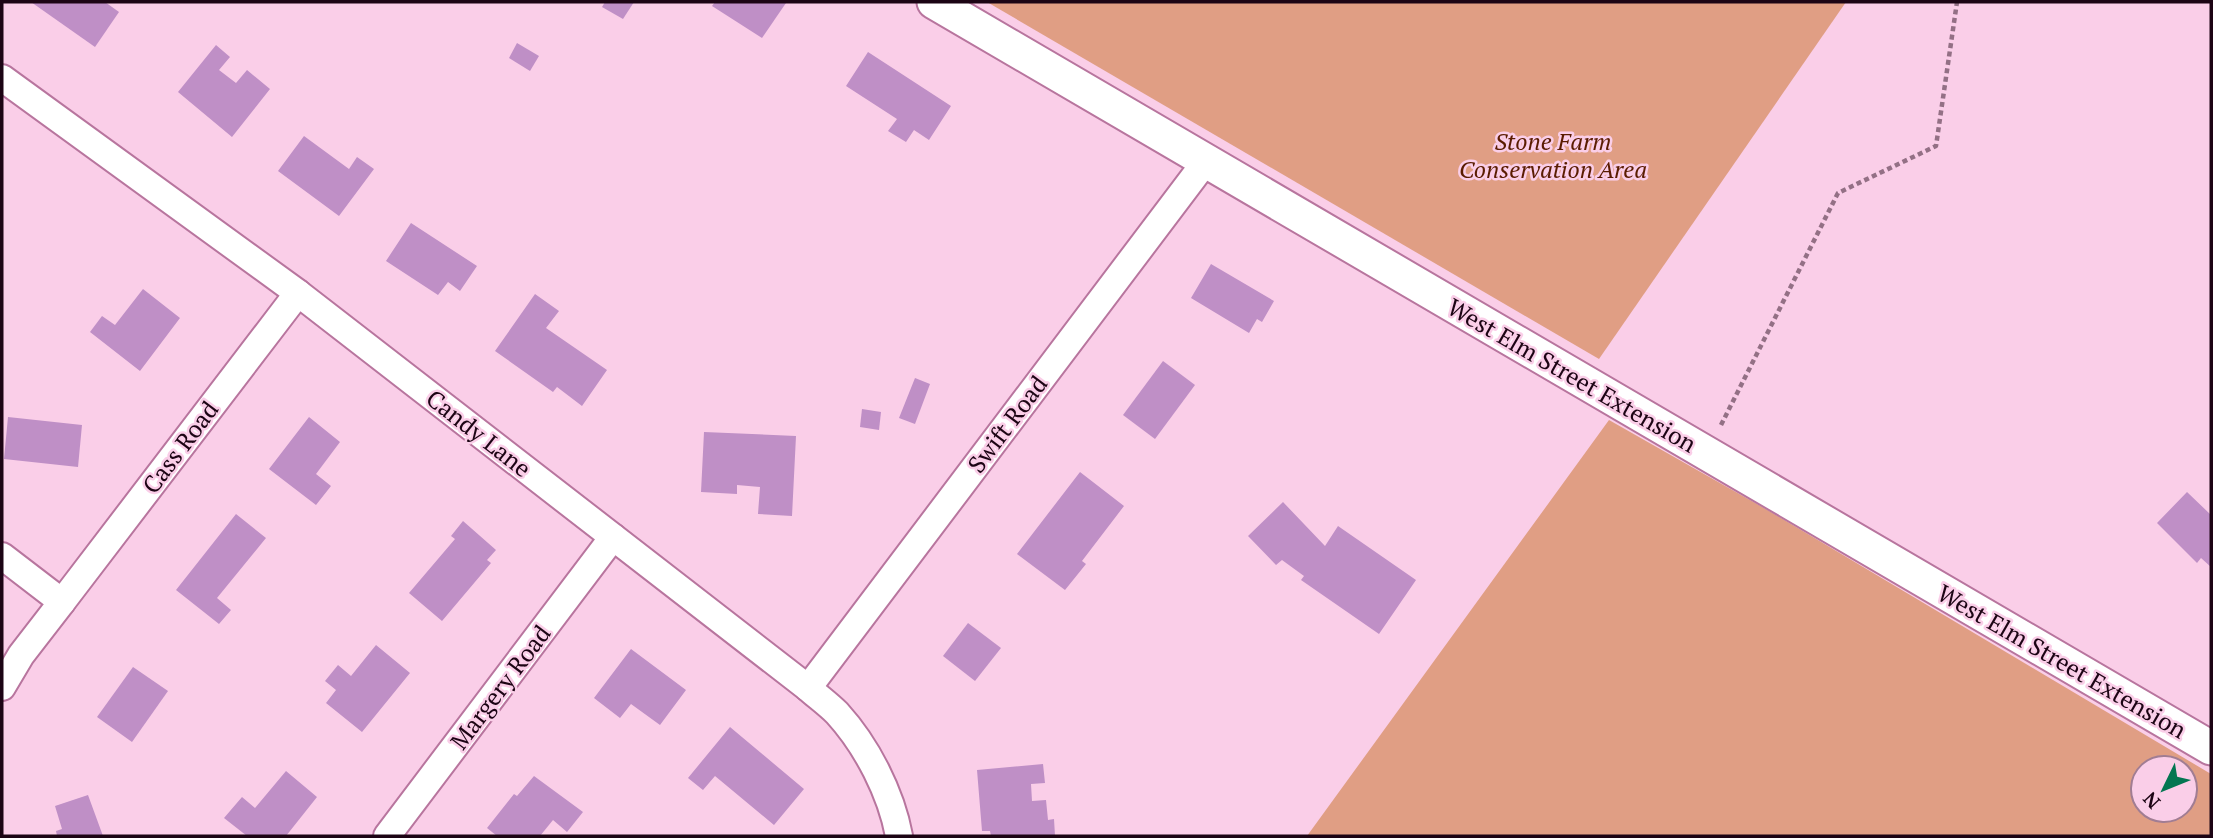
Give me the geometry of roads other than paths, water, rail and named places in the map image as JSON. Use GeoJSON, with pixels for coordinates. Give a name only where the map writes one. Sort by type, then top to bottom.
{"type":"FeatureCollection","features":[{"type":"Feature","properties":{"kind":"street","name":"West Elm Street Extension"},"geometry":{"type":"LineString","coordinates":[[934,2],[2211,748]]}},
{"type":"Feature","properties":{"kind":"street","name":"Candy Lane"},"geometry":{"type":"LineString","coordinates":[[2,78],[298,293],[808,688],[837,713],[862,747],[880,780],[899,836]]}},
{"type":"Feature","properties":{"kind":"street","name":"Swift Road"},"geometry":{"type":"LineString","coordinates":[[808,688],[1206,161]]}},
{"type":"Feature","properties":{"kind":"street","name":"Cass Road"},"geometry":{"type":"LineString","coordinates":[[2,687],[22,655],[298,293]]}},
{"type":"Feature","properties":{"kind":"street","name":"Margery Road"},"geometry":{"type":"LineString","coordinates":[[387,836],[613,537]]}},
{"type":"Feature","properties":{"kind":"street"},"geometry":{"type":"LineString","coordinates":[[2,556],[62,602]]}},
{"type":"Feature","properties":{"kind":"park label","name":"Stone Farm Conservation Area"},"geometry":{"type":"Point","coordinates":[1553,155]}}]}
